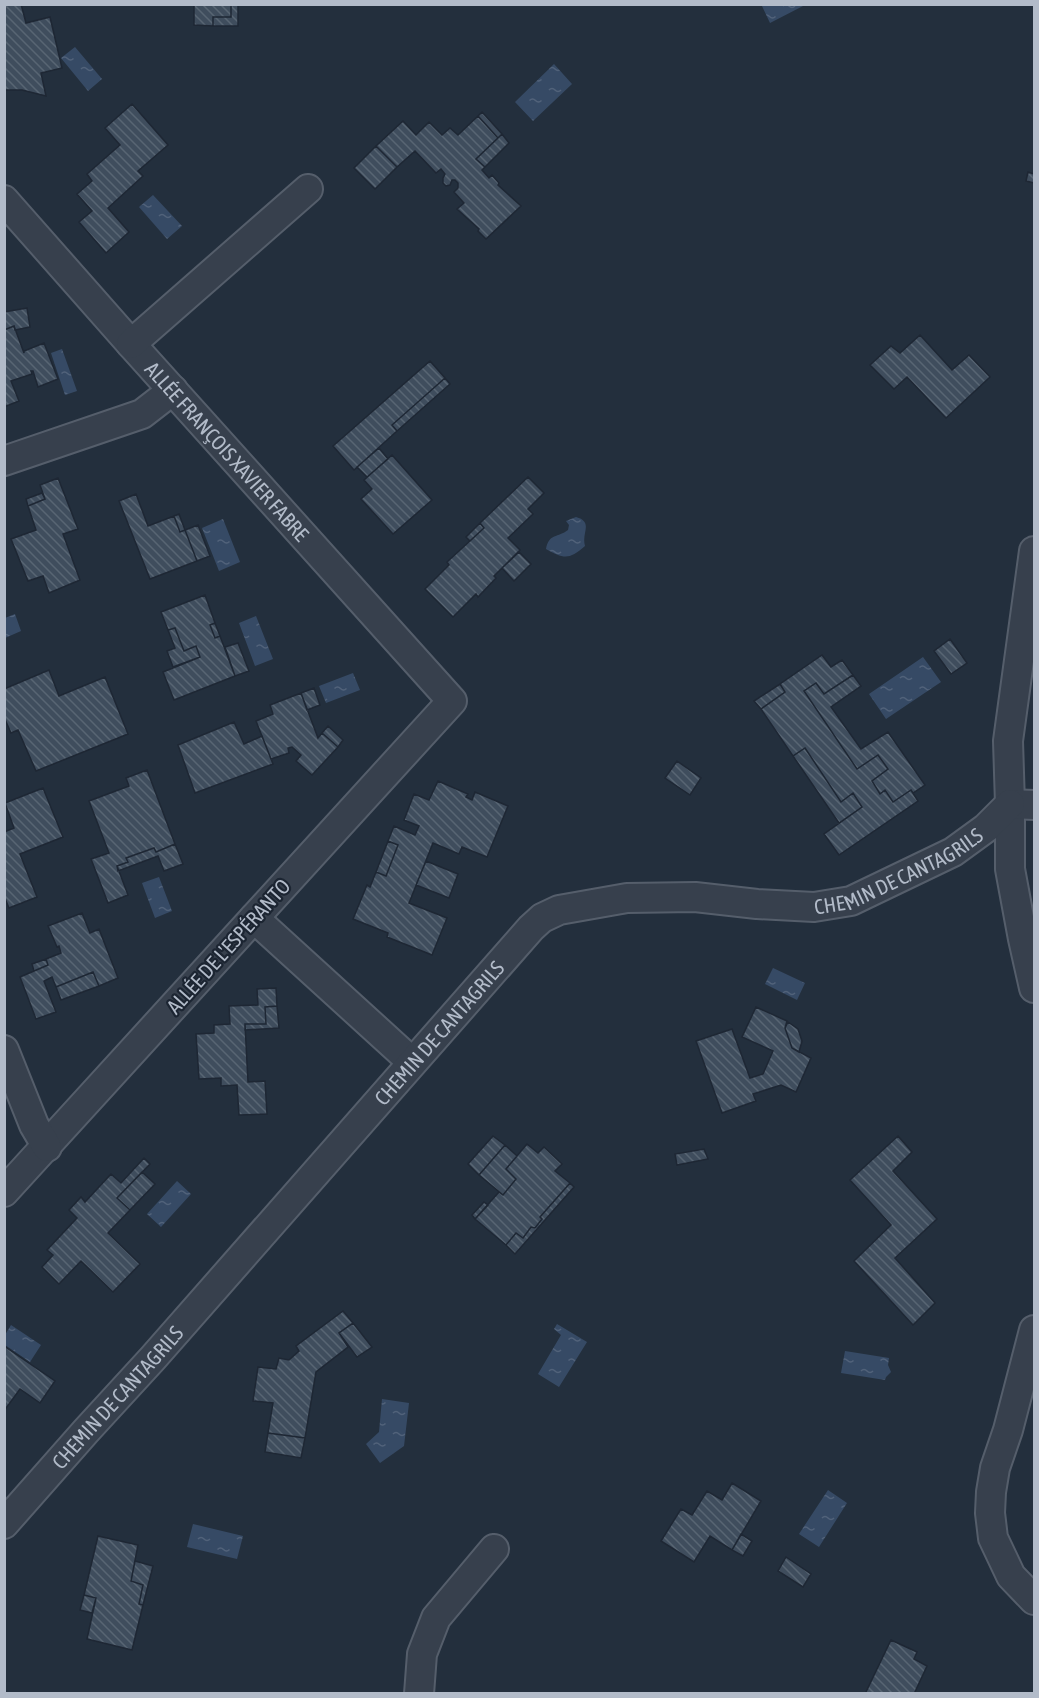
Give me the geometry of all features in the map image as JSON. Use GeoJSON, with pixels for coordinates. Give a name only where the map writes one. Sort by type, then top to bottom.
{"type":"FeatureCollection","features":[{"type":"Feature","properties":{"kind":"street"},"geometry":{"type":"LineString","coordinates":[[131,344],[308,189]]}},
{"type":"Feature","properties":{"kind":"street","name":"ALLÉE FRANÇOIS XAVIER FABRE"},"geometry":{"type":"LineString","coordinates":[[4,200],[452,701]]}},
{"type":"Feature","properties":{"kind":"street"},"geometry":{"type":"LineString","coordinates":[[4,461],[142,414],[173,390]]}},
{"type":"Feature","properties":{"kind":"street"},"geometry":{"type":"LineString","coordinates":[[1035,551],[1008,741],[1023,805],[1010,870],[1035,988]]}},
{"type":"Feature","properties":{"kind":"street","name":"ALLÉE DE L'ESPÉRANTO"},"geometry":{"type":"LineString","coordinates":[[4,1192],[48,1147],[452,701]]}},
{"type":"Feature","properties":{"kind":"street","name":"CHEMIN DE CANTAGRILS"},"geometry":{"type":"LineString","coordinates":[[4,1524],[542,918],[550,913],[627,898],[695,897],[814,907],[851,901],[953,852],[1023,805]]}},
{"type":"Feature","properties":{"kind":"street"},"geometry":{"type":"LineString","coordinates":[[254,918],[412,1062]]}},
{"type":"Feature","properties":{"kind":"street"},"geometry":{"type":"LineString","coordinates":[[4,1050],[34,1125],[48,1147]]}},
{"type":"Feature","properties":{"kind":"street"},"geometry":{"type":"LineString","coordinates":[[1035,1330],[1008,1430],[995,1468],[990,1513],[993,1538],[1011,1575],[1035,1600]]}},
{"type":"Feature","properties":{"kind":"street"},"geometry":{"type":"LineString","coordinates":[[419,1694],[422,1654],[436,1618],[494,1549]]}},
{"type":"Feature","properties":{"kind":"water"},"geometry":{"type":"Polygon","coordinates":[[[803,4],[803,6],[770,23],[762,6],[803,4]]]}},
{"type":"Feature","properties":{"kind":"water"},"geometry":{"type":"Polygon","coordinates":[[[75,47],[102,79],[88,91],[61,58],[75,47]]]}},
{"type":"Feature","properties":{"kind":"water"},"geometry":{"type":"Polygon","coordinates":[[[554,64],[572,84],[533,121],[515,102],[554,64]]]}},
{"type":"Feature","properties":{"kind":"water"},"geometry":{"type":"Polygon","coordinates":[[[153,195],[182,226],[167,239],[139,207],[153,195]]]}},
{"type":"Feature","properties":{"kind":"water"},"geometry":{"type":"Polygon","coordinates":[[[62,349],[77,391],[65,395],[51,353],[62,349]]]}},
{"type":"Feature","properties":{"kind":"water"},"geometry":{"type":"Polygon","coordinates":[[[576,517],[586,525],[585,546],[570,556],[557,555],[546,549],[549,540],[568,530],[569,525],[566,521],[576,517]]]}},
{"type":"Feature","properties":{"kind":"water"},"geometry":{"type":"Polygon","coordinates":[[[223,519],[240,562],[219,571],[202,528],[223,519]]]}},
{"type":"Feature","properties":{"kind":"water"},"geometry":{"type":"Polygon","coordinates":[[[15,614],[21,631],[5,638],[5,618],[15,614]]]}},
{"type":"Feature","properties":{"kind":"water"},"geometry":{"type":"Polygon","coordinates":[[[256,616],[273,659],[255,666],[239,623],[256,616]]]}},
{"type":"Feature","properties":{"kind":"water"},"geometry":{"type":"Polygon","coordinates":[[[923,657],[941,682],[886,719],[869,694],[923,657]]]}},
{"type":"Feature","properties":{"kind":"water"},"geometry":{"type":"Polygon","coordinates":[[[353,673],[360,690],[326,703],[319,686],[353,673]]]}},
{"type":"Feature","properties":{"kind":"water"},"geometry":{"type":"Polygon","coordinates":[[[159,877],[172,911],[155,918],[142,883],[159,877]]]}},
{"type":"Feature","properties":{"kind":"water"},"geometry":{"type":"Polygon","coordinates":[[[773,968],[805,983],[797,1000],[765,984],[773,968]]]}},
{"type":"Feature","properties":{"kind":"water"},"geometry":{"type":"Polygon","coordinates":[[[177,1181],[191,1194],[161,1227],[147,1214],[177,1181]]]}},
{"type":"Feature","properties":{"kind":"water"},"geometry":{"type":"Polygon","coordinates":[[[557,1324],[587,1342],[559,1387],[538,1374],[561,1335],[554,1329],[557,1324]]]}},
{"type":"Feature","properties":{"kind":"water"},"geometry":{"type":"Polygon","coordinates":[[[11,1325],[41,1345],[30,1362],[5,1345],[5,1335],[11,1325]]]}},
{"type":"Feature","properties":{"kind":"water"},"geometry":{"type":"Polygon","coordinates":[[[845,1351],[889,1358],[888,1365],[891,1372],[885,1380],[841,1373],[845,1351]]]}},
{"type":"Feature","properties":{"kind":"water"},"geometry":{"type":"Polygon","coordinates":[[[382,1399],[409,1403],[404,1446],[380,1463],[366,1444],[379,1432],[382,1399]]]}},
{"type":"Feature","properties":{"kind":"water"},"geometry":{"type":"Polygon","coordinates":[[[828,1490],[847,1503],[819,1547],[799,1534],[828,1490]]]}},
{"type":"Feature","properties":{"kind":"water"},"geometry":{"type":"Polygon","coordinates":[[[193,1524],[243,1536],[237,1559],[187,1547],[193,1524]]]}},
{"type":"Feature","properties":{"kind":"building"},"geometry":{"type":"Polygon","coordinates":[[[4,4],[21,4],[26,23],[50,17],[62,68],[41,73],[46,96],[22,90],[4,90],[4,4]]]}},
{"type":"Feature","properties":{"kind":"building"},"geometry":{"type":"Polygon","coordinates":[[[194,4],[231,4],[231,17],[213,17],[213,26],[194,25],[194,4]]]}},
{"type":"Feature","properties":{"kind":"building"},"geometry":{"type":"Polygon","coordinates":[[[231,4],[238,4],[238,26],[213,26],[213,17],[231,17],[231,4]]]}},
{"type":"Feature","properties":{"kind":"building"},"geometry":{"type":"Polygon","coordinates":[[[132,104],[168,145],[138,171],[143,176],[108,208],[129,232],[106,253],[79,222],[92,211],[77,194],[92,181],[87,174],[120,145],[105,128],[132,104]]]}},
{"type":"Feature","properties":{"kind":"building"},"geometry":{"type":"Polygon","coordinates":[[[482,112],[502,134],[498,138],[478,116],[482,112]]]}},
{"type":"Feature","properties":{"kind":"building"},"geometry":{"type":"Polygon","coordinates":[[[478,116],[498,138],[476,159],[485,167],[482,170],[489,178],[492,175],[499,183],[498,185],[521,206],[486,239],[478,231],[479,229],[457,209],[464,203],[454,192],[458,188],[455,180],[446,186],[443,183],[445,174],[441,169],[436,173],[415,151],[397,167],[376,146],[403,121],[416,135],[429,122],[442,135],[450,128],[458,135],[478,116]]]}},
{"type":"Feature","properties":{"kind":"building"},"geometry":{"type":"Polygon","coordinates":[[[502,134],[509,143],[485,167],[476,159],[502,134]]]}},
{"type":"Feature","properties":{"kind":"building"},"geometry":{"type":"Polygon","coordinates":[[[376,146],[397,167],[375,189],[354,168],[376,146]]]}},
{"type":"Feature","properties":{"kind":"building"},"geometry":{"type":"Polygon","coordinates":[[[1028,172],[1034,174],[1034,183],[1026,181],[1028,172]]]}},
{"type":"Feature","properties":{"kind":"building"},"geometry":{"type":"Polygon","coordinates":[[[27,308],[30,327],[15,330],[14,326],[4,330],[4,312],[27,308]]]}},
{"type":"Feature","properties":{"kind":"building"},"geometry":{"type":"Polygon","coordinates":[[[14,326],[24,353],[44,343],[58,379],[38,387],[33,371],[31,371],[32,374],[11,381],[19,401],[4,407],[4,330],[14,326]]]}},
{"type":"Feature","properties":{"kind":"building"},"geometry":{"type":"Polygon","coordinates":[[[920,335],[952,370],[969,355],[990,377],[946,418],[907,377],[894,389],[870,365],[891,346],[900,353],[920,335]]]}},
{"type":"Feature","properties":{"kind":"building"},"geometry":{"type":"Polygon","coordinates":[[[430,361],[445,378],[392,425],[397,431],[354,470],[333,446],[430,361]]]}},
{"type":"Feature","properties":{"kind":"building"},"geometry":{"type":"Polygon","coordinates":[[[445,378],[450,384],[397,431],[392,425],[445,378]]]}},
{"type":"Feature","properties":{"kind":"building"},"geometry":{"type":"Polygon","coordinates":[[[379,448],[388,459],[367,477],[357,467],[379,448]]]}},
{"type":"Feature","properties":{"kind":"building"},"geometry":{"type":"Polygon","coordinates":[[[392,455],[432,500],[393,534],[361,499],[372,489],[364,480],[392,455]]]}},
{"type":"Feature","properties":{"kind":"building"},"geometry":{"type":"Polygon","coordinates":[[[528,477],[544,493],[528,509],[533,514],[508,538],[520,550],[494,576],[496,578],[478,597],[476,594],[453,617],[425,589],[449,565],[447,562],[484,528],[480,523],[528,477]]]}},
{"type":"Feature","properties":{"kind":"building"},"geometry":{"type":"Polygon","coordinates":[[[58,478],[78,529],[63,534],[80,580],[49,593],[43,576],[28,581],[11,539],[36,530],[28,506],[45,499],[40,485],[58,478]]]}},
{"type":"Feature","properties":{"kind":"building"},"geometry":{"type":"Polygon","coordinates":[[[42,493],[45,499],[28,506],[26,499],[42,493]]]}},
{"type":"Feature","properties":{"kind":"building"},"geometry":{"type":"Polygon","coordinates":[[[136,494],[148,526],[174,516],[180,532],[185,530],[197,561],[150,579],[119,501],[136,494]]]}},
{"type":"Feature","properties":{"kind":"building"},"geometry":{"type":"Polygon","coordinates":[[[179,514],[185,530],[180,532],[174,516],[179,514]]]}},
{"type":"Feature","properties":{"kind":"building"},"geometry":{"type":"Polygon","coordinates":[[[480,523],[484,528],[470,541],[466,537],[480,523]]]}},
{"type":"Feature","properties":{"kind":"building"},"geometry":{"type":"Polygon","coordinates":[[[198,525],[210,556],[197,561],[185,530],[198,525]]]}},
{"type":"Feature","properties":{"kind":"building"},"geometry":{"type":"Polygon","coordinates":[[[519,552],[531,564],[514,581],[502,568],[519,552]]]}},
{"type":"Feature","properties":{"kind":"building"},"geometry":{"type":"Polygon","coordinates":[[[205,595],[215,623],[210,625],[215,638],[220,636],[235,676],[174,700],[163,672],[200,657],[196,646],[184,651],[175,628],[168,630],[161,612],[205,595]]]}},
{"type":"Feature","properties":{"kind":"building"},"geometry":{"type":"Polygon","coordinates":[[[215,623],[220,636],[215,638],[210,625],[215,623]]]}},
{"type":"Feature","properties":{"kind":"building"},"geometry":{"type":"Polygon","coordinates":[[[175,628],[184,651],[196,646],[200,657],[173,667],[167,651],[175,648],[168,630],[175,628]]]}},
{"type":"Feature","properties":{"kind":"building"},"geometry":{"type":"Polygon","coordinates":[[[950,639],[967,663],[951,674],[934,651],[950,639]]]}},
{"type":"Feature","properties":{"kind":"building"},"geometry":{"type":"Polygon","coordinates":[[[238,643],[249,671],[235,676],[225,647],[238,643]]]}},
{"type":"Feature","properties":{"kind":"building"},"geometry":{"type":"Polygon","coordinates":[[[822,655],[831,667],[842,660],[853,675],[824,694],[816,683],[804,691],[857,769],[878,755],[888,769],[872,781],[880,794],[885,790],[893,802],[911,790],[918,801],[839,855],[824,834],[862,807],[853,793],[841,802],[805,748],[793,756],[761,709],[785,692],[780,684],[822,655]]]}},
{"type":"Feature","properties":{"kind":"building"},"geometry":{"type":"Polygon","coordinates":[[[49,670],[59,696],[105,677],[128,734],[36,771],[18,730],[11,733],[4,717],[4,689],[49,670]]]}},
{"type":"Feature","properties":{"kind":"building"},"geometry":{"type":"Polygon","coordinates":[[[853,675],[861,686],[831,707],[861,749],[888,732],[925,785],[913,793],[911,790],[893,802],[885,790],[880,794],[872,781],[888,769],[878,755],[857,769],[804,691],[816,683],[824,694],[853,675]]]}},
{"type":"Feature","properties":{"kind":"building"},"geometry":{"type":"Polygon","coordinates":[[[780,684],[785,692],[761,709],[754,701],[780,684]]]}},
{"type":"Feature","properties":{"kind":"building"},"geometry":{"type":"Polygon","coordinates":[[[314,688],[320,705],[307,710],[301,693],[314,688]]]}},
{"type":"Feature","properties":{"kind":"building"},"geometry":{"type":"Polygon","coordinates":[[[301,693],[318,738],[322,733],[338,747],[312,775],[296,761],[301,755],[292,747],[288,748],[289,753],[271,759],[256,721],[273,714],[270,705],[301,693]]]}},
{"type":"Feature","properties":{"kind":"building"},"geometry":{"type":"Polygon","coordinates":[[[234,722],[244,744],[262,736],[273,764],[195,793],[178,745],[234,722]]]}},
{"type":"Feature","properties":{"kind":"building"},"geometry":{"type":"Polygon","coordinates":[[[328,726],[343,740],[338,747],[322,733],[328,726]]]}},
{"type":"Feature","properties":{"kind":"building"},"geometry":{"type":"Polygon","coordinates":[[[805,748],[841,802],[853,793],[862,807],[839,823],[793,756],[805,748]]]}},
{"type":"Feature","properties":{"kind":"building"},"geometry":{"type":"Polygon","coordinates":[[[677,761],[701,778],[690,795],[665,778],[677,761]]]}},
{"type":"Feature","properties":{"kind":"building"},"geometry":{"type":"Polygon","coordinates":[[[147,770],[175,844],[156,852],[154,848],[126,858],[128,862],[117,866],[128,895],[108,903],[91,859],[109,853],[89,801],[129,786],[126,778],[147,770]]]}},
{"type":"Feature","properties":{"kind":"building"},"geometry":{"type":"Polygon","coordinates":[[[438,781],[468,794],[466,797],[472,800],[475,792],[508,806],[487,857],[462,847],[459,854],[433,843],[409,903],[447,918],[432,955],[387,937],[388,933],[353,919],[367,885],[370,887],[376,872],[386,876],[398,845],[388,841],[394,826],[415,835],[419,826],[404,820],[414,794],[429,800],[438,781]]]}},
{"type":"Feature","properties":{"kind":"building"},"geometry":{"type":"Polygon","coordinates":[[[43,788],[63,837],[20,854],[37,897],[9,908],[4,896],[4,832],[14,828],[5,803],[43,788]]]}},
{"type":"Feature","properties":{"kind":"building"},"geometry":{"type":"Polygon","coordinates":[[[388,841],[398,845],[386,876],[376,872],[388,841]]]}},
{"type":"Feature","properties":{"kind":"building"},"geometry":{"type":"Polygon","coordinates":[[[175,844],[183,864],[164,871],[158,856],[118,871],[117,866],[128,862],[126,858],[154,848],[156,852],[175,844]]]}},
{"type":"Feature","properties":{"kind":"building"},"geometry":{"type":"Polygon","coordinates":[[[426,861],[458,874],[449,898],[416,885],[426,861]]]}},
{"type":"Feature","properties":{"kind":"building"},"geometry":{"type":"Polygon","coordinates":[[[82,913],[90,933],[99,929],[118,978],[99,986],[93,972],[56,987],[52,977],[44,981],[56,1012],[36,1019],[20,977],[48,965],[46,959],[61,953],[48,926],[82,913]]]}},
{"type":"Feature","properties":{"kind":"building"},"geometry":{"type":"Polygon","coordinates":[[[46,959],[48,965],[34,971],[32,964],[46,959]]]}},
{"type":"Feature","properties":{"kind":"building"},"geometry":{"type":"Polygon","coordinates":[[[93,972],[99,986],[61,1000],[56,987],[93,972]]]}},
{"type":"Feature","properties":{"kind":"building"},"geometry":{"type":"Polygon","coordinates":[[[276,988],[277,1006],[265,1007],[266,1024],[245,1024],[248,1082],[265,1081],[267,1114],[239,1115],[237,1085],[221,1086],[221,1078],[199,1079],[196,1034],[214,1033],[214,1025],[230,1024],[229,1006],[258,1005],[257,989],[276,988]]]}},
{"type":"Feature","properties":{"kind":"building"},"geometry":{"type":"Polygon","coordinates":[[[277,1006],[279,1028],[245,1030],[245,1024],[266,1024],[265,1007],[277,1006]]]}},
{"type":"Feature","properties":{"kind":"building"},"geometry":{"type":"Polygon","coordinates":[[[756,1007],[787,1021],[785,1028],[792,1048],[811,1058],[796,1092],[781,1085],[753,1094],[756,1101],[722,1113],[696,1041],[732,1029],[750,1078],[763,1074],[773,1051],[742,1037],[756,1007]]]}},
{"type":"Feature","properties":{"kind":"building"},"geometry":{"type":"Polygon","coordinates":[[[788,1022],[798,1029],[802,1041],[799,1052],[792,1048],[785,1028],[788,1022]]]}},
{"type":"Feature","properties":{"kind":"building"},"geometry":{"type":"Polygon","coordinates":[[[493,1136],[505,1145],[479,1175],[468,1164],[493,1136]]]}},
{"type":"Feature","properties":{"kind":"building"},"geometry":{"type":"Polygon","coordinates":[[[898,1136],[912,1152],[893,1171],[937,1219],[895,1258],[935,1303],[913,1325],[854,1261],[891,1225],[850,1180],[898,1136]]]}},
{"type":"Feature","properties":{"kind":"building"},"geometry":{"type":"Polygon","coordinates":[[[527,1144],[538,1153],[544,1147],[562,1164],[555,1171],[570,1183],[540,1217],[542,1219],[535,1228],[531,1227],[523,1238],[516,1233],[506,1245],[475,1219],[499,1192],[503,1195],[516,1179],[506,1169],[527,1144]]]}},
{"type":"Feature","properties":{"kind":"building"},"geometry":{"type":"Polygon","coordinates":[[[505,1145],[517,1156],[506,1169],[516,1179],[503,1195],[479,1175],[505,1145]]]}},
{"type":"Feature","properties":{"kind":"building"},"geometry":{"type":"Polygon","coordinates":[[[704,1149],[708,1159],[677,1165],[675,1154],[704,1149]]]}},
{"type":"Feature","properties":{"kind":"building"},"geometry":{"type":"Polygon","coordinates":[[[144,1158],[150,1164],[117,1198],[130,1210],[108,1233],[140,1264],[113,1292],[81,1261],[59,1284],[42,1267],[53,1255],[47,1250],[77,1218],[69,1210],[81,1197],[85,1202],[111,1174],[121,1183],[144,1158]]]}},
{"type":"Feature","properties":{"kind":"building"},"geometry":{"type":"Polygon","coordinates":[[[142,1172],[155,1184],[130,1210],[117,1198],[142,1172]]]}},
{"type":"Feature","properties":{"kind":"building"},"geometry":{"type":"Polygon","coordinates":[[[570,1183],[574,1187],[515,1254],[506,1245],[516,1233],[523,1238],[531,1227],[535,1228],[542,1219],[540,1217],[570,1183]]]}},
{"type":"Feature","properties":{"kind":"building"},"geometry":{"type":"Polygon","coordinates":[[[484,1202],[488,1205],[475,1219],[472,1215],[484,1202]]]}},
{"type":"Feature","properties":{"kind":"building"},"geometry":{"type":"Polygon","coordinates":[[[343,1311],[353,1323],[339,1333],[348,1347],[316,1372],[305,1438],[268,1433],[273,1403],[253,1401],[258,1367],[276,1369],[279,1358],[289,1360],[299,1351],[296,1346],[343,1311]]]}},
{"type":"Feature","properties":{"kind":"building"},"geometry":{"type":"Polygon","coordinates":[[[353,1323],[372,1347],[357,1357],[339,1333],[353,1323]]]}},
{"type":"Feature","properties":{"kind":"building"},"geometry":{"type":"Polygon","coordinates":[[[4,1346],[55,1381],[40,1403],[20,1389],[4,1411],[4,1346]]]}},
{"type":"Feature","properties":{"kind":"building"},"geometry":{"type":"Polygon","coordinates":[[[268,1433],[305,1438],[301,1458],[265,1452],[268,1433]]]}},
{"type":"Feature","properties":{"kind":"building"},"geometry":{"type":"Polygon","coordinates":[[[732,1483],[761,1501],[732,1550],[710,1536],[694,1562],[661,1541],[681,1509],[692,1515],[707,1491],[722,1500],[732,1483]]]}},
{"type":"Feature","properties":{"kind":"building"},"geometry":{"type":"Polygon","coordinates":[[[741,1534],[752,1541],[743,1556],[732,1550],[741,1534]]]}},
{"type":"Feature","properties":{"kind":"building"},"geometry":{"type":"Polygon","coordinates":[[[98,1536],[138,1545],[131,1581],[143,1585],[139,1604],[143,1605],[132,1650],[87,1639],[96,1598],[84,1595],[98,1536]]]}},
{"type":"Feature","properties":{"kind":"building"},"geometry":{"type":"Polygon","coordinates":[[[786,1557],[811,1574],[803,1587],[778,1571],[786,1557]]]}},
{"type":"Feature","properties":{"kind":"building"},"geometry":{"type":"Polygon","coordinates":[[[135,1561],[153,1566],[143,1605],[139,1604],[143,1585],[131,1581],[135,1561]]]}},
{"type":"Feature","properties":{"kind":"building"},"geometry":{"type":"Polygon","coordinates":[[[84,1595],[96,1598],[92,1613],[80,1610],[84,1595]]]}},
{"type":"Feature","properties":{"kind":"building"},"geometry":{"type":"Polygon","coordinates":[[[891,1640],[917,1652],[914,1659],[927,1666],[914,1694],[865,1694],[891,1640]]]}}]}
